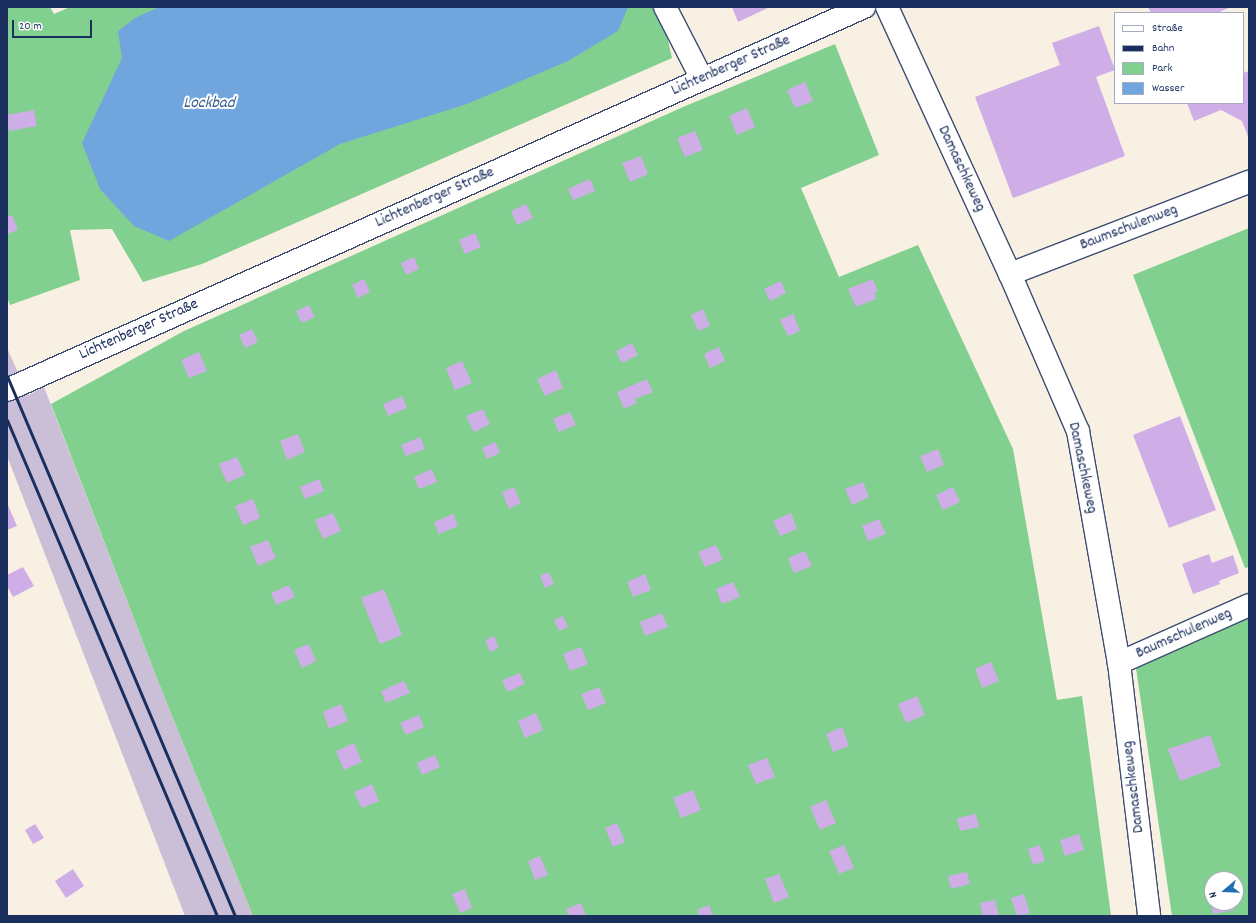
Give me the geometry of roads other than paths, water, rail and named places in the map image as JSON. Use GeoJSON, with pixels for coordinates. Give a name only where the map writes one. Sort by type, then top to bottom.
{"type":"FeatureCollection","features":[{"type":"Feature","properties":{"kind":"street"},"geometry":{"type":"LineString","coordinates":[[665,7],[702,79]]}},
{"type":"Feature","properties":{"kind":"street","name":"Lichtenberger Straße"},"geometry":{"type":"LineString","coordinates":[[7,390],[864,7]]}},
{"type":"Feature","properties":{"kind":"street","name":"Damaschkeweg"},"geometry":{"type":"LineString","coordinates":[[887,7],[1010,274],[1078,431],[1119,663],[1149,916]]}},
{"type":"Feature","properties":{"kind":"street","name":"Baumschulenweg"},"geometry":{"type":"LineString","coordinates":[[1010,274],[1249,182]]}},
{"type":"Feature","properties":{"kind":"street","name":"Baumschulenweg"},"geometry":{"type":"LineString","coordinates":[[1119,663],[1249,605]]}},
{"type":"Feature","properties":{"kind":"water","name":"Lockbad"},"geometry":{"type":"Polygon","coordinates":[[[159,7],[628,7],[618,31],[568,61],[467,104],[340,144],[169,241],[134,226],[100,189],[82,143],[122,58],[118,31],[135,18],[159,7]]]}},
{"type":"Feature","properties":{"kind":"railway"},"geometry":{"type":"LineString","coordinates":[[7,376],[235,916]]}},
{"type":"Feature","properties":{"kind":"railway"},"geometry":{"type":"LineString","coordinates":[[7,420],[217,916]]}}]}
